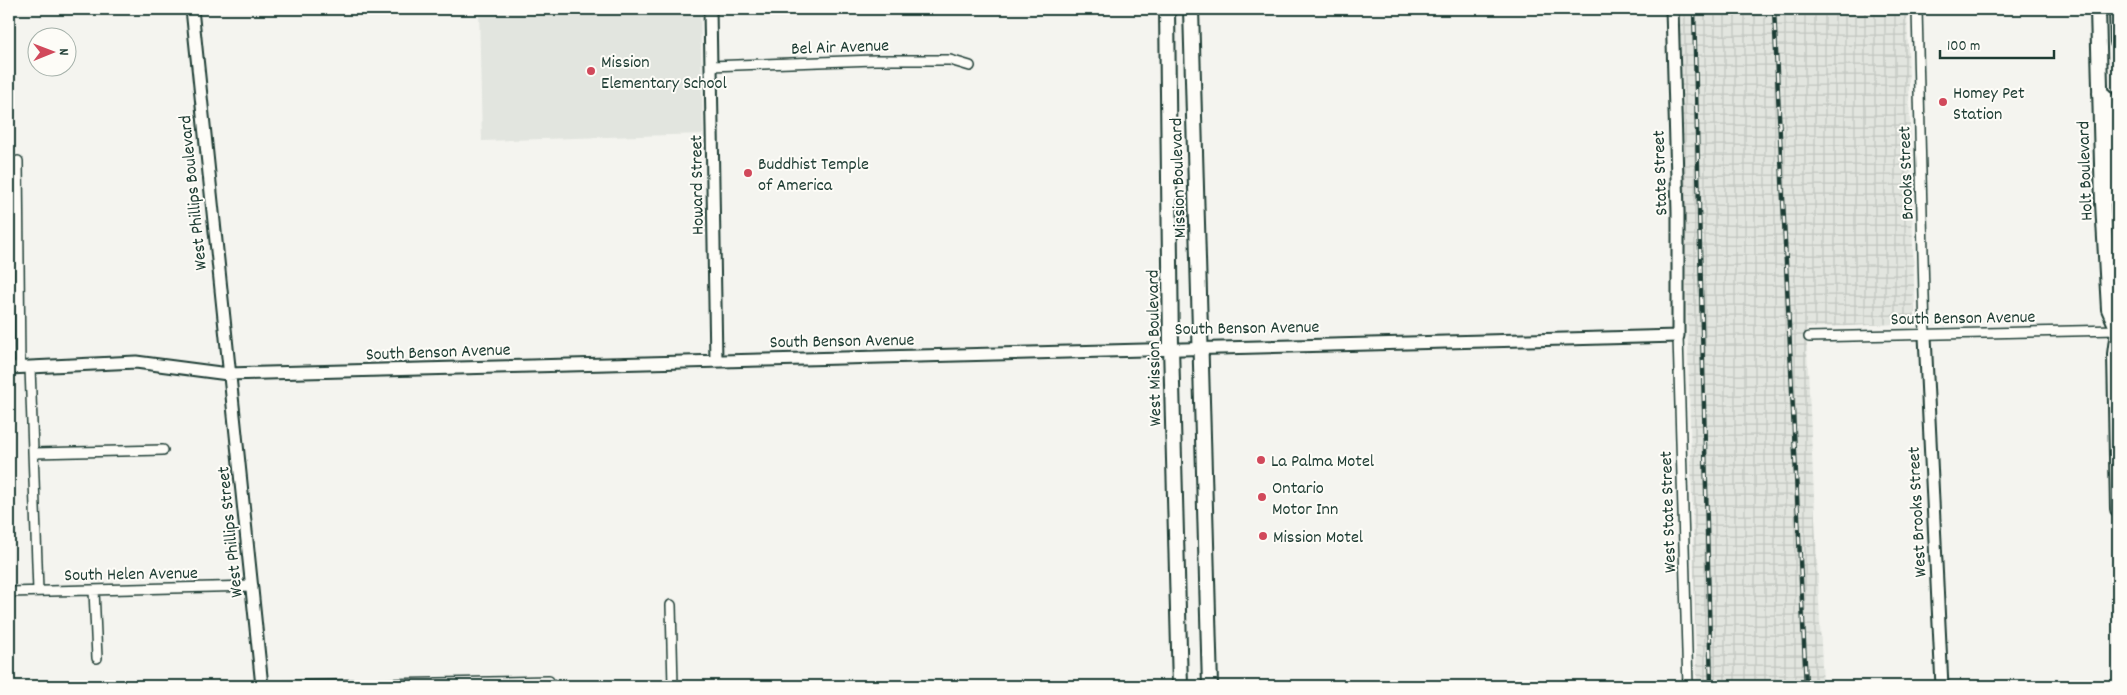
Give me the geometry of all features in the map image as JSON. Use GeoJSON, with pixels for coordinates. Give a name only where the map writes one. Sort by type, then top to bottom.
{"type":"FeatureCollection","features":[{"type":"Feature","properties":{"kind":"main road","name":"West Mission Boulevard"},"geometry":{"type":"LineString","coordinates":[[1166,9],[1171,346],[1180,686]]}},
{"type":"Feature","properties":{"kind":"main road","name":"Mission Boulevard"},"geometry":{"type":"LineString","coordinates":[[1191,9],[1200,345]]}},
{"type":"Feature","properties":{"kind":"main road","name":"Holt Boulevard"},"geometry":{"type":"LineString","coordinates":[[2098,9],[2102,160],[2109,309],[2118,330]]}},
{"type":"Feature","properties":{"kind":"main road"},"geometry":{"type":"LineString","coordinates":[[2117,9],[2118,42]]}},
{"type":"Feature","properties":{"kind":"main road"},"geometry":{"type":"LineString","coordinates":[[2100,93],[2105,96],[2110,105],[2111,144],[2114,155],[2118,158]]}},
{"type":"Feature","properties":{"kind":"main road"},"geometry":{"type":"LineString","coordinates":[[2102,160],[2110,162],[2114,167],[2115,198],[2118,203]]}},
{"type":"Feature","properties":{"kind":"main road"},"geometry":{"type":"LineString","coordinates":[[2118,330],[2115,354],[2118,509]]}},
{"type":"Feature","properties":{"kind":"main road"},"geometry":{"type":"LineString","coordinates":[[1200,345],[1210,686]]}},
{"type":"Feature","properties":{"kind":"street","name":"West Phillips Boulevard"},"geometry":{"type":"LineString","coordinates":[[192,9],[228,374]]}},
{"type":"Feature","properties":{"kind":"street","name":"Howard Street"},"geometry":{"type":"LineString","coordinates":[[710,9],[716,361]]}},
{"type":"Feature","properties":{"kind":"street","name":"State Street"},"geometry":{"type":"LineString","coordinates":[[1672,9],[1678,218],[1678,336]]}},
{"type":"Feature","properties":{"kind":"street","name":"Brooks Street"},"geometry":{"type":"LineString","coordinates":[[1917,9],[1925,336]]}},
{"type":"Feature","properties":{"kind":"street","name":"Bel Air Avenue"},"geometry":{"type":"LineString","coordinates":[[711,66],[875,60],[950,60],[970,66]]}},
{"type":"Feature","properties":{"kind":"street"},"geometry":{"type":"LineString","coordinates":[[18,161],[20,368],[34,453],[38,591]]}},
{"type":"Feature","properties":{"kind":"street","name":"South Benson Avenue"},"geometry":{"type":"LineString","coordinates":[[1809,338],[2118,330]]}},
{"type":"Feature","properties":{"kind":"street","name":"South Benson Avenue"},"geometry":{"type":"LineString","coordinates":[[20,368],[136,362],[228,374],[1033,353],[1200,345],[1678,336]]}},
{"type":"Feature","properties":{"kind":"street","name":"West State Street"},"geometry":{"type":"LineString","coordinates":[[1678,336],[1688,686]]}},
{"type":"Feature","properties":{"kind":"street","name":"West Brooks Street"},"geometry":{"type":"LineString","coordinates":[[1925,336],[1942,686]]}},
{"type":"Feature","properties":{"kind":"street","name":"West Phillips Street"},"geometry":{"type":"LineString","coordinates":[[228,374],[253,586],[262,686]]}},
{"type":"Feature","properties":{"kind":"street"},"geometry":{"type":"LineString","coordinates":[[34,453],[163,450]]}},
{"type":"Feature","properties":{"kind":"street","name":"South Helen Avenue"},"geometry":{"type":"LineString","coordinates":[[9,592],[253,586]]}},
{"type":"Feature","properties":{"kind":"street"},"geometry":{"type":"LineString","coordinates":[[94,590],[97,658]]}},
{"type":"Feature","properties":{"kind":"street"},"geometry":{"type":"LineString","coordinates":[[671,605],[673,686]]}},
{"type":"Feature","properties":{"kind":"street"},"geometry":{"type":"LineString","coordinates":[[282,686],[549,681]]}},
{"type":"Feature","properties":{"kind":"shaded area","name":"Mission Elementary School"},"geometry":{"type":"Polygon","coordinates":[[[479,9],[700,9],[703,134],[482,141],[479,9]]]}},
{"type":"Feature","properties":{"kind":"shaded area"},"geometry":{"type":"Polygon","coordinates":[[[1679,9],[1907,9],[1915,323],[1806,328],[1823,686],[1697,686],[1679,9]]]}},
{"type":"Feature","properties":{"kind":"railway"},"geometry":{"type":"LineString","coordinates":[[1694,9],[1711,686]]}},
{"type":"Feature","properties":{"kind":"railway"},"geometry":{"type":"LineString","coordinates":[[1774,9],[1806,686]]}},
{"type":"Feature","properties":{"kind":"place","name":"Mission Elementary School"},"geometry":{"type":"Point","coordinates":[591,71]}},
{"type":"Feature","properties":{"kind":"place","name":"Homey Pet Station"},"geometry":{"type":"Point","coordinates":[1943,102]}},
{"type":"Feature","properties":{"kind":"place","name":"Buddhist Temple of America"},"geometry":{"type":"Point","coordinates":[748,173]}},
{"type":"Feature","properties":{"kind":"place","name":"La Palma Motel"},"geometry":{"type":"Point","coordinates":[1261,460]}},
{"type":"Feature","properties":{"kind":"place","name":"Ontario Motor Inn"},"geometry":{"type":"Point","coordinates":[1262,497]}},
{"type":"Feature","properties":{"kind":"place","name":"Mission Motel"},"geometry":{"type":"Point","coordinates":[1263,536]}}]}
